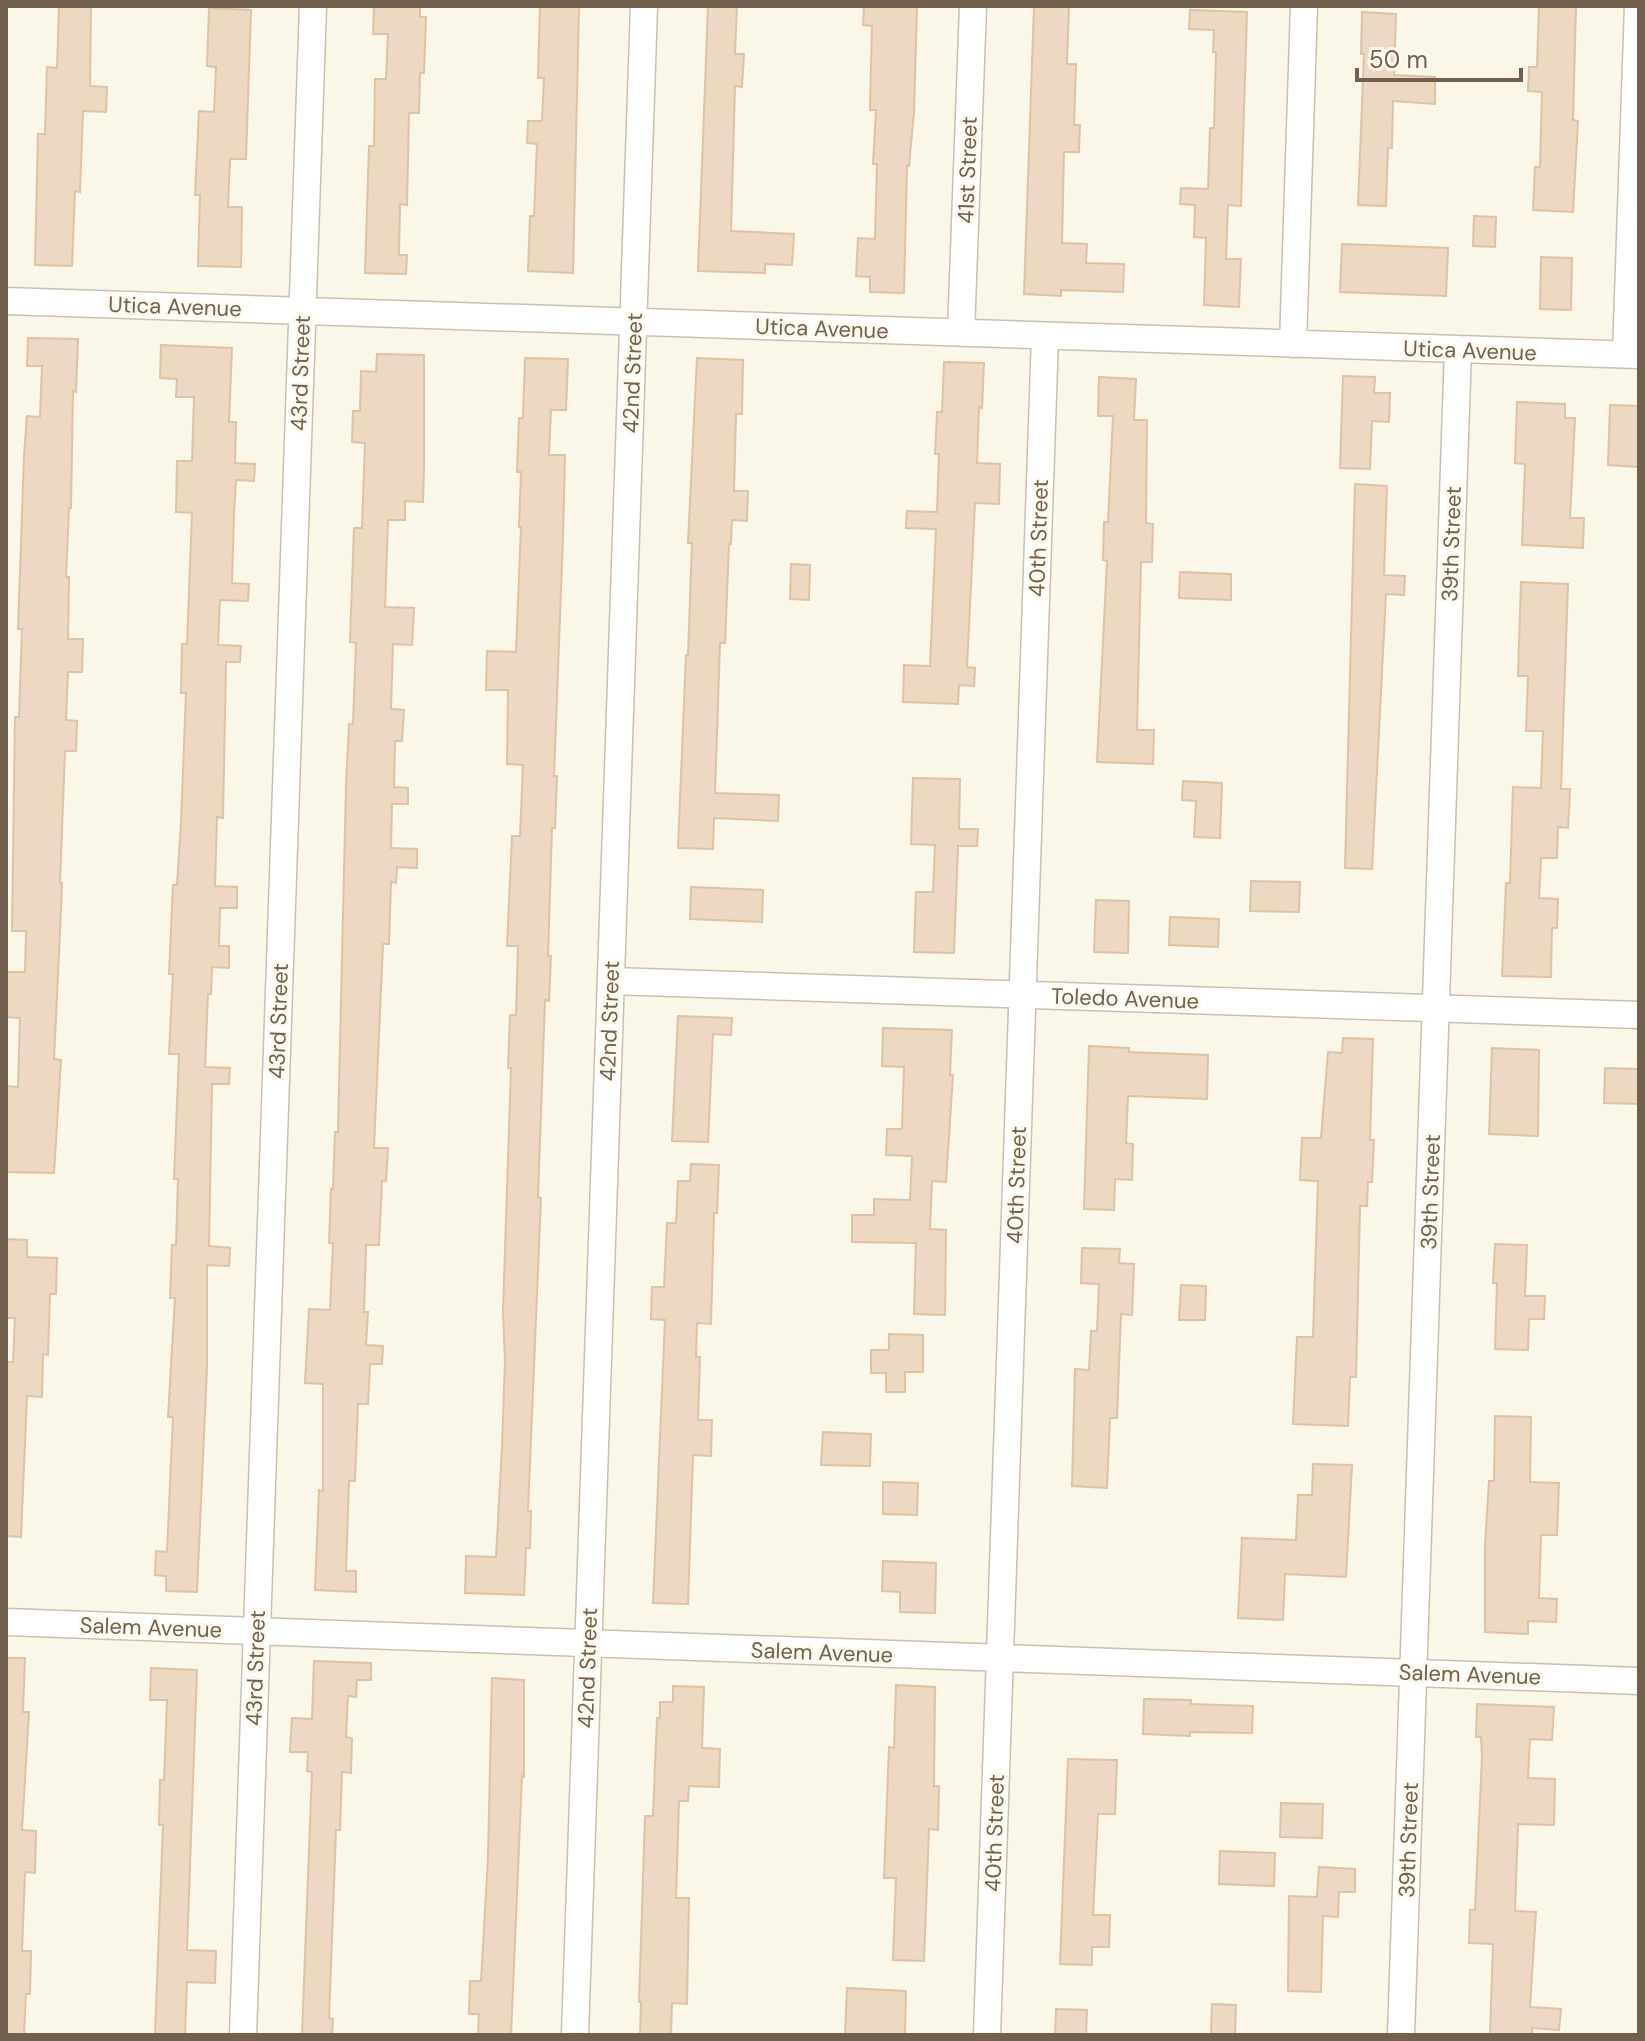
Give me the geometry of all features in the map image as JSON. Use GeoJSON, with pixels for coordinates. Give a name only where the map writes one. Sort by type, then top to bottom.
{"type":"FeatureCollection","features":[{"type":"Feature","properties":{"kind":"street","name":"43rd Street"},"geometry":{"type":"LineString","coordinates":[[243,2035],[313,6]]}},
{"type":"Feature","properties":{"kind":"street","name":"42nd Street"},"geometry":{"type":"LineString","coordinates":[[575,2035],[644,6]]}},
{"type":"Feature","properties":{"kind":"street","name":"41st Street"},"geometry":{"type":"LineString","coordinates":[[961,333],[973,6]]}},
{"type":"Feature","properties":{"kind":"street"},"geometry":{"type":"LineString","coordinates":[[1293,344],[1304,6]]}},
{"type":"Feature","properties":{"kind":"street"},"geometry":{"type":"LineString","coordinates":[[1633,355],[1638,6]]}},
{"type":"Feature","properties":{"kind":"street","name":"Utica Avenue"},"geometry":{"type":"LineString","coordinates":[[6,301],[1633,355]]}},
{"type":"Feature","properties":{"kind":"street","name":"40th Street"},"geometry":{"type":"LineString","coordinates":[[987,2035],[1045,336]]}},
{"type":"Feature","properties":{"kind":"street","name":"39th Street"},"geometry":{"type":"LineString","coordinates":[[1401,2035],[1458,349]]}},
{"type":"Feature","properties":{"kind":"street","name":"Toledo Avenue"},"geometry":{"type":"LineString","coordinates":[[611,981],[1639,1015]]}},
{"type":"Feature","properties":{"kind":"street","name":"Salem Avenue"},"geometry":{"type":"LineString","coordinates":[[6,1622],[1639,1681]]}},
{"type":"Feature","properties":{"kind":"building"},"geometry":{"type":"Polygon","coordinates":[[[59,6],[91,7],[90,86],[107,87],[106,112],[83,111],[80,192],[75,191],[72,266],[35,265],[38,134],[45,134],[47,67],[57,68],[59,6]]]}},
{"type":"Feature","properties":{"kind":"building"},"geometry":{"type":"Polygon","coordinates":[[[374,6],[420,6],[420,17],[426,17],[419,113],[409,113],[407,205],[400,204],[399,255],[407,255],[406,274],[365,273],[369,146],[374,146],[375,79],[386,79],[388,34],[373,34],[374,6]]]}},
{"type":"Feature","properties":{"kind":"building"},"geometry":{"type":"Polygon","coordinates":[[[540,6],[579,6],[573,273],[528,271],[537,144],[527,143],[528,121],[542,121],[544,78],[538,78],[540,6]]]}},
{"type":"Feature","properties":{"kind":"building"},"geometry":{"type":"Polygon","coordinates":[[[708,6],[737,6],[735,54],[744,54],[742,87],[735,86],[731,231],[794,234],[792,265],[765,264],[765,273],[698,271],[708,6]]]}},
{"type":"Feature","properties":{"kind":"building"},"geometry":{"type":"Polygon","coordinates":[[[864,6],[917,6],[914,112],[907,166],[904,293],[870,292],[870,277],[856,276],[858,238],[875,239],[877,164],[873,164],[876,110],[870,110],[872,26],[863,25],[864,6]]]}},
{"type":"Feature","properties":{"kind":"building"},"geometry":{"type":"Polygon","coordinates":[[[1034,6],[1069,6],[1067,64],[1076,64],[1074,125],[1080,125],[1079,152],[1064,152],[1062,243],[1087,244],[1086,263],[1124,264],[1123,292],[1061,290],[1061,296],[1024,294],[1034,6]]]}},
{"type":"Feature","properties":{"kind":"building"},"geometry":{"type":"Polygon","coordinates":[[[1539,6],[1576,6],[1573,120],[1578,121],[1573,212],[1533,210],[1535,167],[1540,167],[1542,92],[1528,91],[1529,67],[1537,67],[1539,6]]]}},
{"type":"Feature","properties":{"kind":"building"},"geometry":{"type":"Polygon","coordinates":[[[209,8],[251,10],[246,159],[230,159],[228,207],[242,207],[241,267],[198,266],[200,195],[195,195],[199,111],[214,112],[216,67],[207,66],[209,8]]]}},
{"type":"Feature","properties":{"kind":"building"},"geometry":{"type":"Polygon","coordinates":[[[1190,10],[1247,12],[1241,206],[1228,205],[1226,259],[1241,259],[1239,307],[1204,305],[1206,238],[1194,237],[1195,205],[1180,204],[1181,188],[1208,189],[1210,128],[1214,128],[1214,30],[1189,29],[1190,10]]]}},
{"type":"Feature","properties":{"kind":"building"},"geometry":{"type":"Polygon","coordinates":[[[1362,12],[1396,14],[1394,75],[1435,77],[1435,104],[1393,101],[1386,206],[1358,205],[1364,54],[1361,54],[1362,12]]]}},
{"type":"Feature","properties":{"kind":"building"},"geometry":{"type":"Polygon","coordinates":[[[1474,216],[1496,217],[1495,247],[1473,246],[1474,216]]]}},
{"type":"Feature","properties":{"kind":"building"},"geometry":{"type":"Polygon","coordinates":[[[1342,244],[1448,248],[1446,296],[1340,292],[1342,244]]]}},
{"type":"Feature","properties":{"kind":"building"},"geometry":{"type":"Polygon","coordinates":[[[1541,257],[1572,258],[1571,310],[1540,309],[1541,257]]]}},
{"type":"Feature","properties":{"kind":"building"},"geometry":{"type":"Polygon","coordinates":[[[28,338],[78,339],[66,577],[69,577],[68,639],[83,639],[82,672],[68,672],[66,720],[77,721],[76,751],[65,751],[54,1059],[61,1060],[54,1173],[6,1172],[6,1086],[18,1087],[20,1018],[6,1017],[7,972],[25,972],[26,931],[12,931],[15,717],[19,717],[22,629],[18,629],[24,456],[27,416],[40,417],[42,366],[27,366],[28,338]]]}},
{"type":"Feature","properties":{"kind":"building"},"geometry":{"type":"Polygon","coordinates":[[[161,345],[232,348],[229,422],[236,422],[235,463],[255,464],[254,481],[236,480],[234,514],[232,583],[249,584],[248,601],[220,600],[218,645],[241,646],[240,662],[226,662],[223,818],[217,817],[215,886],[237,887],[237,908],[220,908],[219,946],[229,946],[229,968],[212,967],[205,1067],[230,1068],[229,1084],[212,1084],[209,1246],[230,1248],[229,1266],[207,1265],[207,1367],[197,1592],[166,1591],[166,1576],[155,1575],[156,1551],[167,1552],[173,1417],[168,1417],[175,1298],[170,1298],[172,1245],[176,1245],[178,1179],[174,1179],[179,1054],[169,1054],[173,974],[169,974],[173,885],[177,885],[181,823],[186,693],[181,693],[182,644],[187,644],[192,513],[176,512],[177,461],[192,461],[194,397],[176,397],[177,379],[160,378],[161,345]]]}},
{"type":"Feature","properties":{"kind":"building"},"geometry":{"type":"Polygon","coordinates":[[[377,354],[424,355],[424,469],[423,502],[405,501],[405,520],[388,520],[385,607],[414,608],[412,645],[393,644],[391,709],[404,710],[402,741],[395,741],[394,787],[408,788],[408,804],[392,804],[391,848],[417,849],[417,868],[397,867],[396,883],[391,882],[389,944],[383,944],[374,1148],[388,1148],[386,1181],[382,1181],[379,1245],[366,1245],[364,1312],[368,1312],[366,1345],[383,1346],[382,1364],[370,1364],[368,1404],[358,1404],[355,1481],[349,1481],[346,1571],[356,1571],[356,1592],[315,1590],[319,1490],[323,1491],[323,1384],[305,1383],[309,1309],[330,1310],[333,1243],[329,1243],[335,1132],[338,1132],[346,786],[349,724],[353,724],[356,643],[350,642],[354,528],[362,528],[365,443],[352,442],[353,411],[360,411],[361,371],[376,372],[377,354]]]}},
{"type":"Feature","properties":{"kind":"building"},"geometry":{"type":"Polygon","coordinates":[[[525,358],[568,359],[566,410],[551,410],[549,455],[565,455],[554,776],[557,776],[548,956],[551,956],[549,1001],[545,1000],[538,1197],[541,1198],[528,1511],[531,1511],[530,1548],[526,1548],[524,1595],[465,1593],[466,1556],[496,1557],[502,1447],[511,1068],[508,1068],[510,1015],[516,1015],[518,946],[507,946],[512,836],[520,836],[523,765],[507,764],[508,690],[486,690],[487,651],[516,652],[521,527],[521,472],[517,472],[525,358]]]}},
{"type":"Feature","properties":{"kind":"building"},"geometry":{"type":"Polygon","coordinates":[[[697,358],[743,360],[742,414],[736,414],[734,491],[748,491],[747,521],[732,520],[729,544],[725,643],[720,643],[715,793],[779,795],[778,821],[714,818],[713,849],[678,848],[688,655],[692,543],[688,543],[697,358]]]}},
{"type":"Feature","properties":{"kind":"building"},"geometry":{"type":"Polygon","coordinates":[[[944,362],[984,363],[977,463],[1000,464],[999,504],[975,503],[967,667],[975,668],[974,686],[959,685],[958,704],[903,702],[904,665],[930,666],[936,529],[906,528],[907,511],[937,512],[939,454],[935,454],[937,412],[942,412],[944,362]]]}},
{"type":"Feature","properties":{"kind":"building"},"geometry":{"type":"Polygon","coordinates":[[[1343,376],[1375,377],[1374,393],[1390,393],[1389,422],[1372,421],[1370,469],[1340,468],[1343,376]]]}},
{"type":"Feature","properties":{"kind":"building"},"geometry":{"type":"Polygon","coordinates":[[[1099,377],[1136,379],[1134,420],[1147,420],[1146,523],[1153,524],[1152,562],[1141,562],[1137,730],[1154,730],[1153,764],[1097,762],[1107,561],[1103,560],[1104,522],[1108,522],[1113,416],[1098,416],[1099,377]]]}},
{"type":"Feature","properties":{"kind":"building"},"geometry":{"type":"Polygon","coordinates":[[[1517,402],[1565,404],[1565,418],[1575,418],[1570,518],[1584,518],[1583,548],[1522,545],[1525,464],[1515,463],[1517,402]]]}},
{"type":"Feature","properties":{"kind":"building"},"geometry":{"type":"Polygon","coordinates":[[[1610,405],[1639,406],[1639,467],[1608,465],[1610,405]]]}},
{"type":"Feature","properties":{"kind":"building"},"geometry":{"type":"Polygon","coordinates":[[[1355,484],[1387,486],[1384,575],[1405,576],[1404,595],[1386,594],[1372,869],[1345,868],[1355,484]]]}},
{"type":"Feature","properties":{"kind":"building"},"geometry":{"type":"Polygon","coordinates":[[[791,564],[810,565],[809,600],[790,599],[791,564]]]}},
{"type":"Feature","properties":{"kind":"building"},"geometry":{"type":"Polygon","coordinates":[[[1180,572],[1231,574],[1231,600],[1179,598],[1180,572]]]}},
{"type":"Feature","properties":{"kind":"building"},"geometry":{"type":"Polygon","coordinates":[[[1521,582],[1568,584],[1561,789],[1570,789],[1568,828],[1558,827],[1557,858],[1541,858],[1539,898],[1558,899],[1557,928],[1552,928],[1551,977],[1502,976],[1506,883],[1510,883],[1513,787],[1541,788],[1543,731],[1526,731],[1528,676],[1518,676],[1521,582]]]}},
{"type":"Feature","properties":{"kind":"building"},"geometry":{"type":"Polygon","coordinates":[[[913,778],[960,779],[959,829],[978,829],[977,846],[958,846],[954,953],[914,952],[916,892],[933,892],[935,845],[911,844],[913,778]]]}},
{"type":"Feature","properties":{"kind":"building"},"geometry":{"type":"Polygon","coordinates":[[[1183,781],[1222,783],[1220,838],[1194,837],[1196,801],[1182,800],[1183,781]]]}},
{"type":"Feature","properties":{"kind":"building"},"geometry":{"type":"Polygon","coordinates":[[[1251,881],[1300,882],[1299,912],[1250,911],[1251,881]]]}},
{"type":"Feature","properties":{"kind":"building"},"geometry":{"type":"Polygon","coordinates":[[[691,887],[763,890],[762,922],[690,919],[691,887]]]}},
{"type":"Feature","properties":{"kind":"building"},"geometry":{"type":"Polygon","coordinates":[[[1096,900],[1129,901],[1128,953],[1094,952],[1096,900]]]}},
{"type":"Feature","properties":{"kind":"building"},"geometry":{"type":"Polygon","coordinates":[[[1170,917],[1219,919],[1218,947],[1169,945],[1170,917]]]}},
{"type":"Feature","properties":{"kind":"building"},"geometry":{"type":"Polygon","coordinates":[[[678,1016],[732,1018],[731,1035],[713,1034],[708,1142],[672,1141],[678,1016]]]}},
{"type":"Feature","properties":{"kind":"building"},"geometry":{"type":"Polygon","coordinates":[[[883,1028],[952,1030],[950,1075],[953,1075],[946,1182],[932,1181],[930,1229],[946,1230],[945,1315],[914,1314],[916,1243],[852,1242],[852,1215],[874,1215],[874,1199],[910,1200],[912,1156],[886,1155],[887,1129],[902,1129],[904,1067],[882,1066],[883,1028]]]}},
{"type":"Feature","properties":{"kind":"building"},"geometry":{"type":"Polygon","coordinates":[[[1343,1038],[1373,1039],[1372,1182],[1368,1182],[1367,1206],[1360,1206],[1356,1377],[1350,1377],[1348,1426],[1293,1424],[1297,1337],[1313,1337],[1318,1181],[1300,1180],[1302,1138],[1321,1138],[1328,1052],[1342,1053],[1343,1038]]]}},
{"type":"Feature","properties":{"kind":"building"},"geometry":{"type":"Polygon","coordinates":[[[1089,1046],[1129,1048],[1129,1052],[1208,1055],[1207,1099],[1128,1096],[1126,1143],[1133,1144],[1132,1180],[1115,1179],[1114,1210],[1084,1209],[1089,1046]]]}},
{"type":"Feature","properties":{"kind":"building"},"geometry":{"type":"Polygon","coordinates":[[[1492,1048],[1539,1050],[1538,1136],[1489,1134],[1492,1048]]]}},
{"type":"Feature","properties":{"kind":"building"},"geometry":{"type":"Polygon","coordinates":[[[1605,1068],[1639,1069],[1639,1104],[1604,1103],[1605,1068]]]}},
{"type":"Feature","properties":{"kind":"building"},"geometry":{"type":"Polygon","coordinates":[[[691,1164],[719,1165],[717,1213],[714,1213],[711,1324],[697,1323],[696,1357],[700,1357],[698,1420],[712,1420],[711,1456],[693,1455],[688,1604],[653,1603],[665,1320],[651,1319],[652,1287],[664,1287],[667,1223],[676,1223],[678,1181],[690,1181],[691,1164]]]}},
{"type":"Feature","properties":{"kind":"building"},"geometry":{"type":"Polygon","coordinates":[[[6,1239],[27,1240],[27,1257],[57,1258],[56,1294],[50,1294],[48,1355],[43,1354],[42,1397],[27,1396],[21,1537],[6,1536],[6,1362],[13,1362],[15,1318],[6,1318],[6,1239]]]}},
{"type":"Feature","properties":{"kind":"building"},"geometry":{"type":"Polygon","coordinates":[[[1495,1244],[1527,1245],[1525,1296],[1545,1296],[1544,1319],[1529,1319],[1528,1350],[1495,1349],[1495,1244]]]}},
{"type":"Feature","properties":{"kind":"building"},"geometry":{"type":"Polygon","coordinates":[[[1082,1248],[1120,1249],[1119,1263],[1134,1264],[1132,1315],[1121,1314],[1117,1418],[1110,1418],[1107,1488],[1072,1486],[1075,1369],[1089,1370],[1091,1331],[1097,1331],[1099,1284],[1081,1283],[1082,1248]]]}},
{"type":"Feature","properties":{"kind":"building"},"geometry":{"type":"Polygon","coordinates":[[[1181,1285],[1206,1286],[1205,1320],[1179,1320],[1181,1285]]]}},
{"type":"Feature","properties":{"kind":"building"},"geometry":{"type":"Polygon","coordinates":[[[889,1334],[923,1335],[923,1372],[905,1372],[905,1392],[886,1392],[886,1373],[871,1373],[871,1350],[889,1350],[889,1334]]]}},
{"type":"Feature","properties":{"kind":"building"},"geometry":{"type":"Polygon","coordinates":[[[1495,1416],[1531,1417],[1530,1482],[1559,1483],[1557,1535],[1541,1535],[1539,1598],[1557,1599],[1556,1622],[1528,1621],[1528,1634],[1485,1632],[1485,1546],[1489,1481],[1494,1481],[1495,1416]]]}},
{"type":"Feature","properties":{"kind":"building"},"geometry":{"type":"Polygon","coordinates":[[[823,1432],[871,1434],[870,1466],[821,1465],[823,1432]]]}},
{"type":"Feature","properties":{"kind":"building"},"geometry":{"type":"Polygon","coordinates":[[[1313,1464],[1352,1465],[1346,1577],[1285,1574],[1283,1620],[1238,1618],[1242,1538],[1296,1540],[1298,1495],[1312,1495],[1313,1464]]]}},
{"type":"Feature","properties":{"kind":"building"},"geometry":{"type":"Polygon","coordinates":[[[883,1482],[918,1483],[917,1515],[883,1514],[883,1482]]]}},
{"type":"Feature","properties":{"kind":"building"},"geometry":{"type":"Polygon","coordinates":[[[883,1561],[936,1563],[935,1613],[900,1612],[900,1592],[882,1591],[883,1561]]]}},
{"type":"Feature","properties":{"kind":"building"},"geometry":{"type":"Polygon","coordinates":[[[6,1658],[25,1658],[23,1712],[29,1712],[22,1830],[36,1831],[35,1873],[25,1872],[22,1951],[31,1951],[30,1994],[26,1994],[24,2035],[6,2035],[6,1658]]]}},
{"type":"Feature","properties":{"kind":"building"},"geometry":{"type":"Polygon","coordinates":[[[314,1661],[371,1663],[371,1680],[357,1680],[356,1697],[348,1696],[346,1737],[352,1738],[351,1773],[342,1772],[340,1830],[336,1830],[329,2018],[333,2019],[332,2035],[302,2035],[312,1772],[307,1771],[308,1752],[290,1752],[292,1718],[312,1719],[314,1661]]]}},
{"type":"Feature","properties":{"kind":"building"},"geometry":{"type":"Polygon","coordinates":[[[151,1668],[197,1670],[187,1950],[216,1951],[215,1983],[187,1982],[185,2035],[155,2035],[163,1825],[159,1825],[160,1780],[164,1780],[167,1700],[150,1700],[151,1668]]]}},
{"type":"Feature","properties":{"kind":"building"},"geometry":{"type":"Polygon","coordinates":[[[492,1678],[524,1680],[524,1777],[511,2035],[478,2035],[479,2014],[469,2014],[470,1981],[481,1981],[488,1857],[492,1678]]]}},
{"type":"Feature","properties":{"kind":"building"},"geometry":{"type":"Polygon","coordinates":[[[896,1685],[935,1687],[934,1786],[939,1786],[938,1830],[929,1829],[924,1961],[893,1960],[896,1878],[884,1878],[889,1747],[894,1748],[896,1685]]]}},
{"type":"Feature","properties":{"kind":"building"},"geometry":{"type":"Polygon","coordinates":[[[673,1686],[704,1687],[702,1748],[720,1749],[719,1787],[689,1786],[688,1801],[679,1801],[676,1898],[689,1898],[687,2004],[672,2003],[671,2035],[640,2035],[645,1816],[653,1816],[660,1702],[673,1702],[673,1686]]]}},
{"type":"Feature","properties":{"kind":"building"},"geometry":{"type":"Polygon","coordinates":[[[1144,1699],[1253,1706],[1252,1733],[1190,1732],[1190,1736],[1143,1734],[1144,1699]]]}},
{"type":"Feature","properties":{"kind":"building"},"geometry":{"type":"Polygon","coordinates":[[[1477,1704],[1554,1707],[1552,1740],[1530,1739],[1528,1778],[1555,1779],[1554,1825],[1518,1824],[1515,1911],[1536,1912],[1530,2007],[1561,2009],[1559,2030],[1532,2028],[1532,2035],[1490,2035],[1493,1944],[1469,1943],[1470,1910],[1475,1910],[1482,1757],[1481,1737],[1476,1737],[1477,1704]]]}},
{"type":"Feature","properties":{"kind":"building"},"geometry":{"type":"Polygon","coordinates":[[[1068,1759],[1117,1760],[1115,1814],[1098,1814],[1093,1915],[1110,1915],[1109,1947],[1092,1947],[1092,1965],[1060,1964],[1068,1759]]]}},
{"type":"Feature","properties":{"kind":"building"},"geometry":{"type":"Polygon","coordinates":[[[1281,1803],[1323,1804],[1322,1838],[1280,1837],[1281,1803]]]}},
{"type":"Feature","properties":{"kind":"building"},"geometry":{"type":"Polygon","coordinates":[[[1220,1851],[1275,1853],[1274,1886],[1219,1884],[1220,1851]]]}},
{"type":"Feature","properties":{"kind":"building"},"geometry":{"type":"Polygon","coordinates":[[[1319,1867],[1355,1869],[1355,1892],[1339,1892],[1338,1917],[1323,1916],[1321,1992],[1288,1991],[1289,1896],[1317,1897],[1319,1867]]]}},
{"type":"Feature","properties":{"kind":"building"},"geometry":{"type":"Polygon","coordinates":[[[847,1988],[906,1991],[905,2035],[845,2035],[847,1988]]]}},
{"type":"Feature","properties":{"kind":"building"},"geometry":{"type":"Polygon","coordinates":[[[1212,2004],[1236,2005],[1235,2035],[1211,2035],[1212,2004]]]}},
{"type":"Feature","properties":{"kind":"building"},"geometry":{"type":"Polygon","coordinates":[[[1056,2009],[1087,2010],[1086,2035],[1055,2035],[1056,2009]]]}}]}
